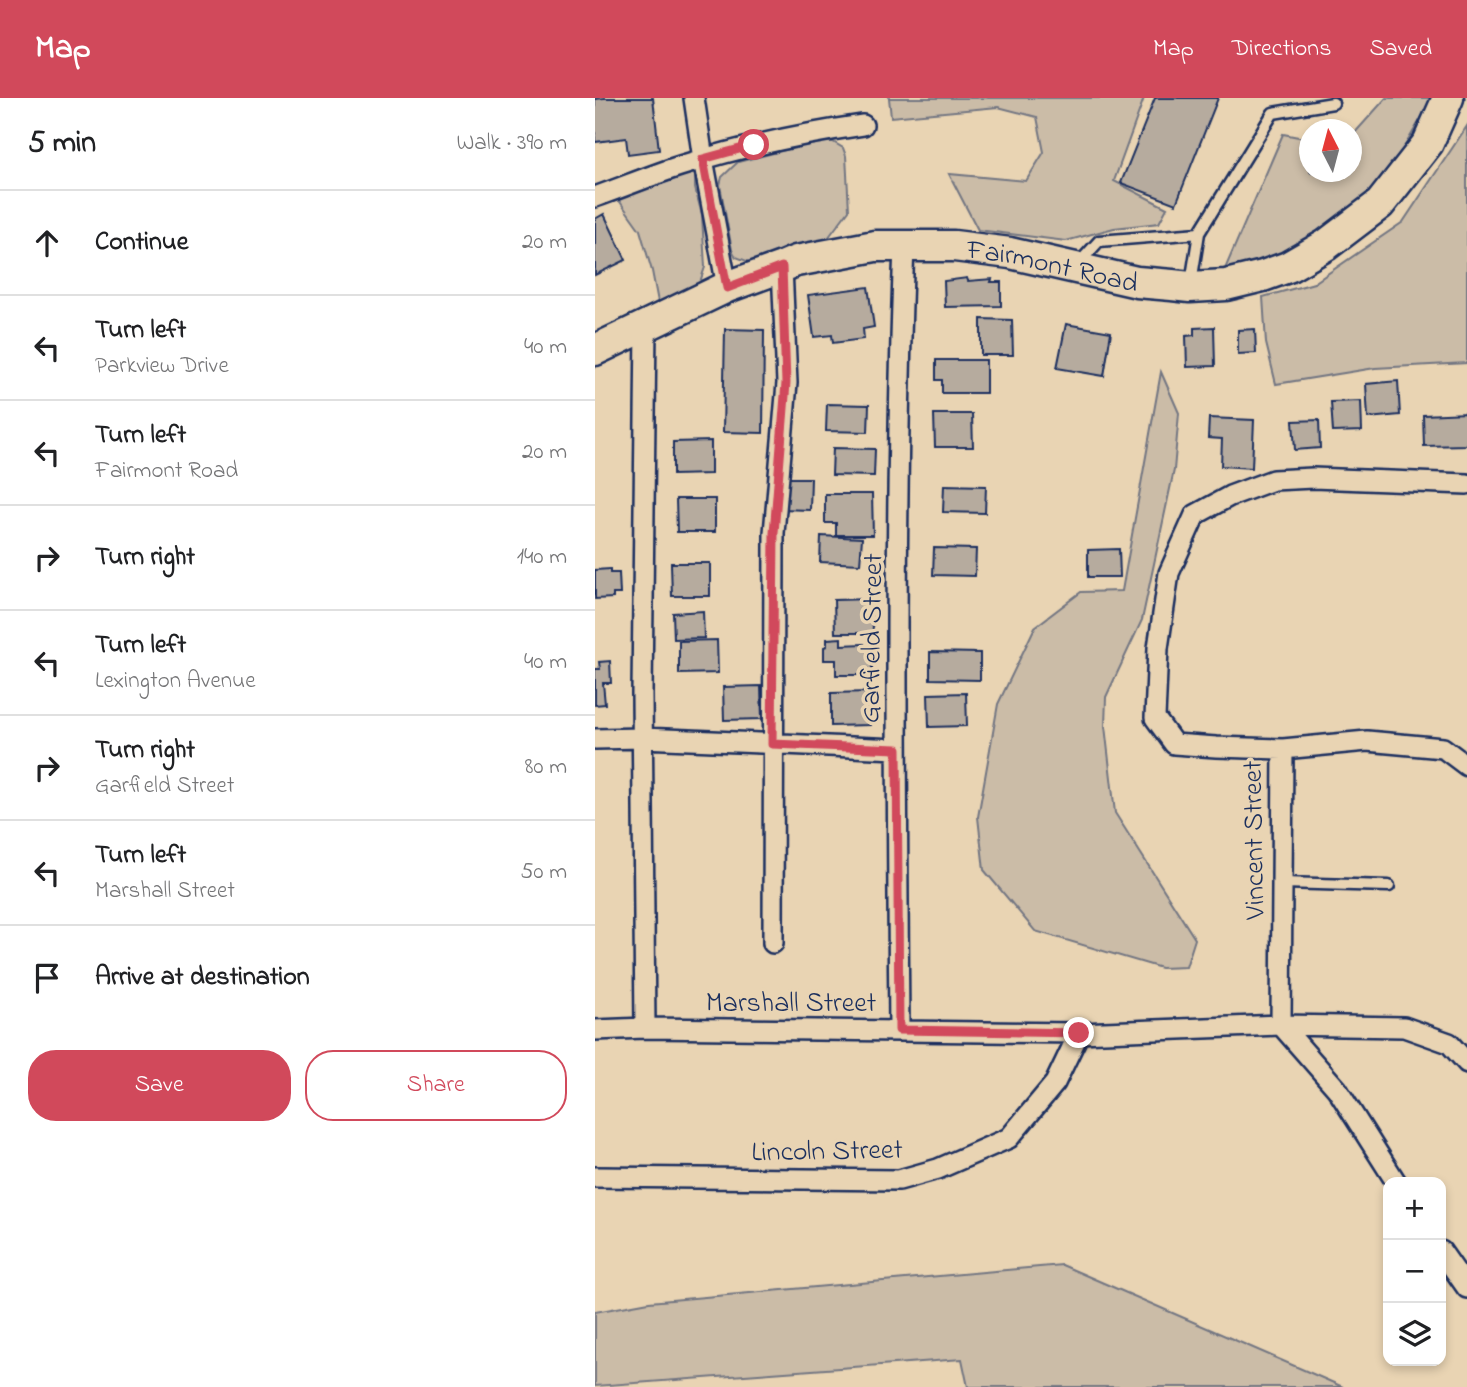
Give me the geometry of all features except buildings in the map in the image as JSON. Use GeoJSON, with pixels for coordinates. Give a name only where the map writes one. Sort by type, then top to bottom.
{"type":"FeatureCollection","features":[{"type":"Feature","properties":{"kind":"main road","name":"Fairmont Road"},"geometry":{"type":"LineString","coordinates":[[595,350],[727,288],[796,261],[875,246],[954,246],[999,252],[1137,282],[1190,287],[1226,285],[1263,276],[1288,267],[1326,245],[1380,204],[1428,143],[1448,98]]}},
{"type":"Feature","properties":{"kind":"street"},"geometry":{"type":"LineString","coordinates":[[694,98],[727,288]]}},
{"type":"Feature","properties":{"kind":"street"},"geometry":{"type":"LineString","coordinates":[[595,197],[680,166],[754,145],[863,125]]}},
{"type":"Feature","properties":{"kind":"street","name":"Garfield Street"},"geometry":{"type":"LineString","coordinates":[[899,1030],[897,749],[900,348],[904,246]]}},
{"type":"Feature","properties":{"kind":"street"},"geometry":{"type":"LineString","coordinates":[[773,943],[774,533],[786,383],[782,267]]}},
{"type":"Feature","properties":{"kind":"street"},"geometry":{"type":"LineString","coordinates":[[645,1028],[642,562],[646,325]]}},
{"type":"Feature","properties":{"kind":"street","name":"Vincent Street"},"geometry":{"type":"LineString","coordinates":[[1281,1025],[1283,749],[1174,744],[1154,718],[1159,648],[1169,573],[1195,515],[1230,496],[1273,480],[1313,478],[1467,484]]}},
{"type":"Feature","properties":{"kind":"street"},"geometry":{"type":"LineString","coordinates":[[595,739],[642,738],[897,749]]}},
{"type":"Feature","properties":{"kind":"street"},"geometry":{"type":"LineString","coordinates":[[1283,749],[1367,741],[1443,748],[1467,766]]}},
{"type":"Feature","properties":{"kind":"street"},"geometry":{"type":"LineString","coordinates":[[1281,1025],[1336,1089],[1393,1177]]}},
{"type":"Feature","properties":{"kind":"street","name":"Marshall Street"},"geometry":{"type":"LineString","coordinates":[[595,1030],[645,1028],[1079,1033],[1281,1025],[1404,1027],[1449,1043],[1467,1063]]}},
{"type":"Feature","properties":{"kind":"street","name":"Lincoln Street"},"geometry":{"type":"LineString","coordinates":[[595,1177],[899,1180],[938,1169],[1009,1138],[1055,1083],[1079,1033]]}},
{"type":"Feature","properties":{"kind":"street"},"geometry":{"type":"LineString","coordinates":[[1446,1258],[1467,1289]]}},
{"type":"Feature","properties":{"kind":"lane"},"geometry":{"type":"LineString","coordinates":[[1190,287],[1199,233],[1273,113],[1333,103]]}},
{"type":"Feature","properties":{"kind":"lane"},"geometry":{"type":"LineString","coordinates":[[1073,268],[1099,241],[1199,233]]}},
{"type":"Feature","properties":{"kind":"lane"},"geometry":{"type":"LineString","coordinates":[[1282,883],[1389,886]]}},
{"type":"Feature","properties":{"kind":"shaded area"},"geometry":{"type":"Polygon","coordinates":[[[889,98],[1144,98],[1114,181],[1167,208],[1159,223],[1114,228],[1066,241],[978,230],[949,174],[1026,181],[1044,152],[1037,117],[998,107],[891,117],[889,98]]]}},
{"type":"Feature","properties":{"kind":"shaded area"},"geometry":{"type":"Polygon","coordinates":[[[1386,98],[1433,98],[1373,200],[1287,255],[1225,269],[1283,134],[1299,137],[1299,182],[1362,182],[1362,125],[1386,98]]]}},
{"type":"Feature","properties":{"kind":"shaded area"},"geometry":{"type":"Polygon","coordinates":[[[1467,126],[1467,363],[1375,368],[1276,384],[1266,343],[1263,297],[1314,283],[1403,222],[1467,126]]]}},
{"type":"Feature","properties":{"kind":"shaded area"},"geometry":{"type":"Polygon","coordinates":[[[821,141],[833,142],[843,148],[846,156],[849,210],[825,242],[752,263],[736,257],[732,250],[720,185],[722,177],[738,162],[821,141]]]}},
{"type":"Feature","properties":{"kind":"shaded area"},"geometry":{"type":"Polygon","coordinates":[[[691,168],[702,215],[705,267],[699,285],[658,302],[640,230],[618,199],[691,168]]]}},
{"type":"Feature","properties":{"kind":"shaded area"},"geometry":{"type":"Polygon","coordinates":[[[1161,372],[1179,413],[1174,470],[1142,620],[1106,697],[1105,726],[1115,813],[1195,939],[1186,967],[1161,968],[1035,931],[984,870],[978,817],[998,704],[1035,627],[1081,592],[1122,591],[1161,372]]]}},
{"type":"Feature","properties":{"kind":"shaded area"},"geometry":{"type":"Polygon","coordinates":[[[1062,1265],[1343,1387],[968,1387],[962,1359],[595,1386],[595,1312],[649,1302],[1062,1265]]]}},
{"type":"Feature","properties":{"kind":"route"},"geometry":{"type":"LineString","coordinates":[[754,145],[703,159],[727,288],[782,267],[786,383],[774,533],[772,744],[897,749],[899,1030],[1079,1033]]}}]}
